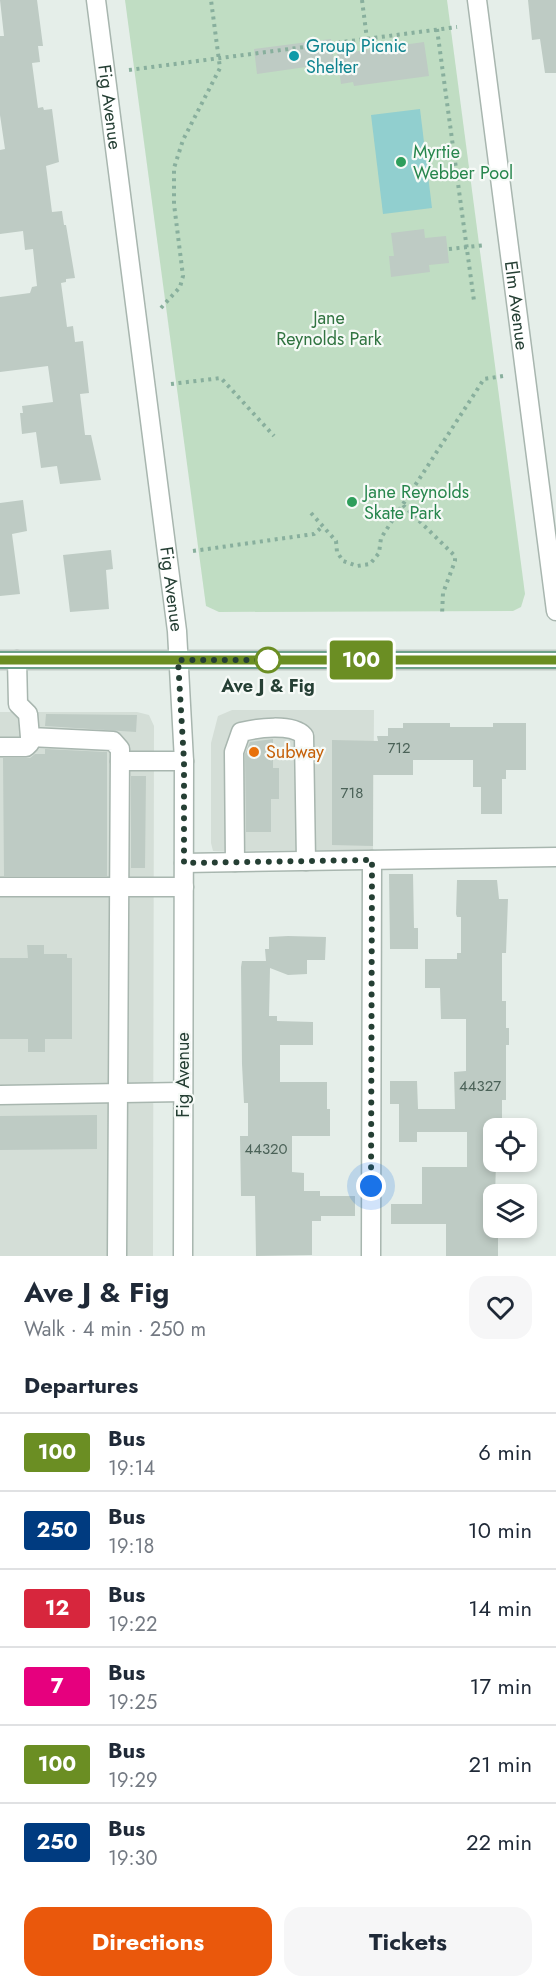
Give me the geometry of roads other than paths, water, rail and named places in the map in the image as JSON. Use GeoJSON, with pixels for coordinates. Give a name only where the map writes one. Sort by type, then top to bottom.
{"type":"FeatureCollection","features":[{"type":"Feature","properties":{"kind":"main road"},"geometry":{"type":"LineString","coordinates":[[9,660],[556,660]]}},
{"type":"Feature","properties":{"kind":"street","name":"Fig Avenue"},"geometry":{"type":"LineString","coordinates":[[96,0],[175,611],[184,761],[183,1256]]}},
{"type":"Feature","properties":{"kind":"street","name":"Elm Avenue"},"geometry":{"type":"LineString","coordinates":[[477,0],[556,611]]}},
{"type":"Feature","properties":{"kind":"street"},"geometry":{"type":"LineString","coordinates":[[0,747],[26,747],[30,743],[28,714],[18,704],[9,660]]}},
{"type":"Feature","properties":{"kind":"street"},"geometry":{"type":"LineString","coordinates":[[235,862],[234,752],[241,732],[252,729],[291,729],[304,736],[306,861]]}},
{"type":"Feature","properties":{"kind":"street"},"geometry":{"type":"LineString","coordinates":[[30,737],[113,741],[120,749],[117,1256]]}},
{"type":"Feature","properties":{"kind":"street"},"geometry":{"type":"LineString","coordinates":[[120,761],[184,761]]}},
{"type":"Feature","properties":{"kind":"street"},"geometry":{"type":"LineString","coordinates":[[184,863],[556,857]]}},
{"type":"Feature","properties":{"kind":"street"},"geometry":{"type":"LineString","coordinates":[[371,1256],[372,860]]}},
{"type":"Feature","properties":{"kind":"street"},"geometry":{"type":"LineString","coordinates":[[0,887],[184,887]]}},
{"type":"Feature","properties":{"kind":"street"},"geometry":{"type":"LineString","coordinates":[[0,1095],[183,1092]]}},
{"type":"Feature","properties":{"kind":"water","name":"Myrtie Webber Pool"},"geometry":{"type":"Polygon","coordinates":[[[420,109],[432,208],[383,214],[371,115],[420,109]]]}},
{"type":"Feature","properties":{"kind":"place","name":"Group Picnic Shelter"},"geometry":{"type":"Point","coordinates":[294,56]}},
{"type":"Feature","properties":{"kind":"place","name":"Myrtie Webber Pool"},"geometry":{"type":"Point","coordinates":[401,162]}},
{"type":"Feature","properties":{"kind":"place","name":"Jane Reynolds Skate Park"},"geometry":{"type":"Point","coordinates":[352,502]}},
{"type":"Feature","properties":{"kind":"place","name":"Ave J & Fig"},"geometry":{"type":"Point","coordinates":[268,660]}},
{"type":"Feature","properties":{"kind":"place","name":"Subway"},"geometry":{"type":"Point","coordinates":[254,752]}},
{"type":"Feature","properties":{"kind":"park label","name":"Jane Reynolds Park"},"geometry":{"type":"Point","coordinates":[329,328]}}]}
